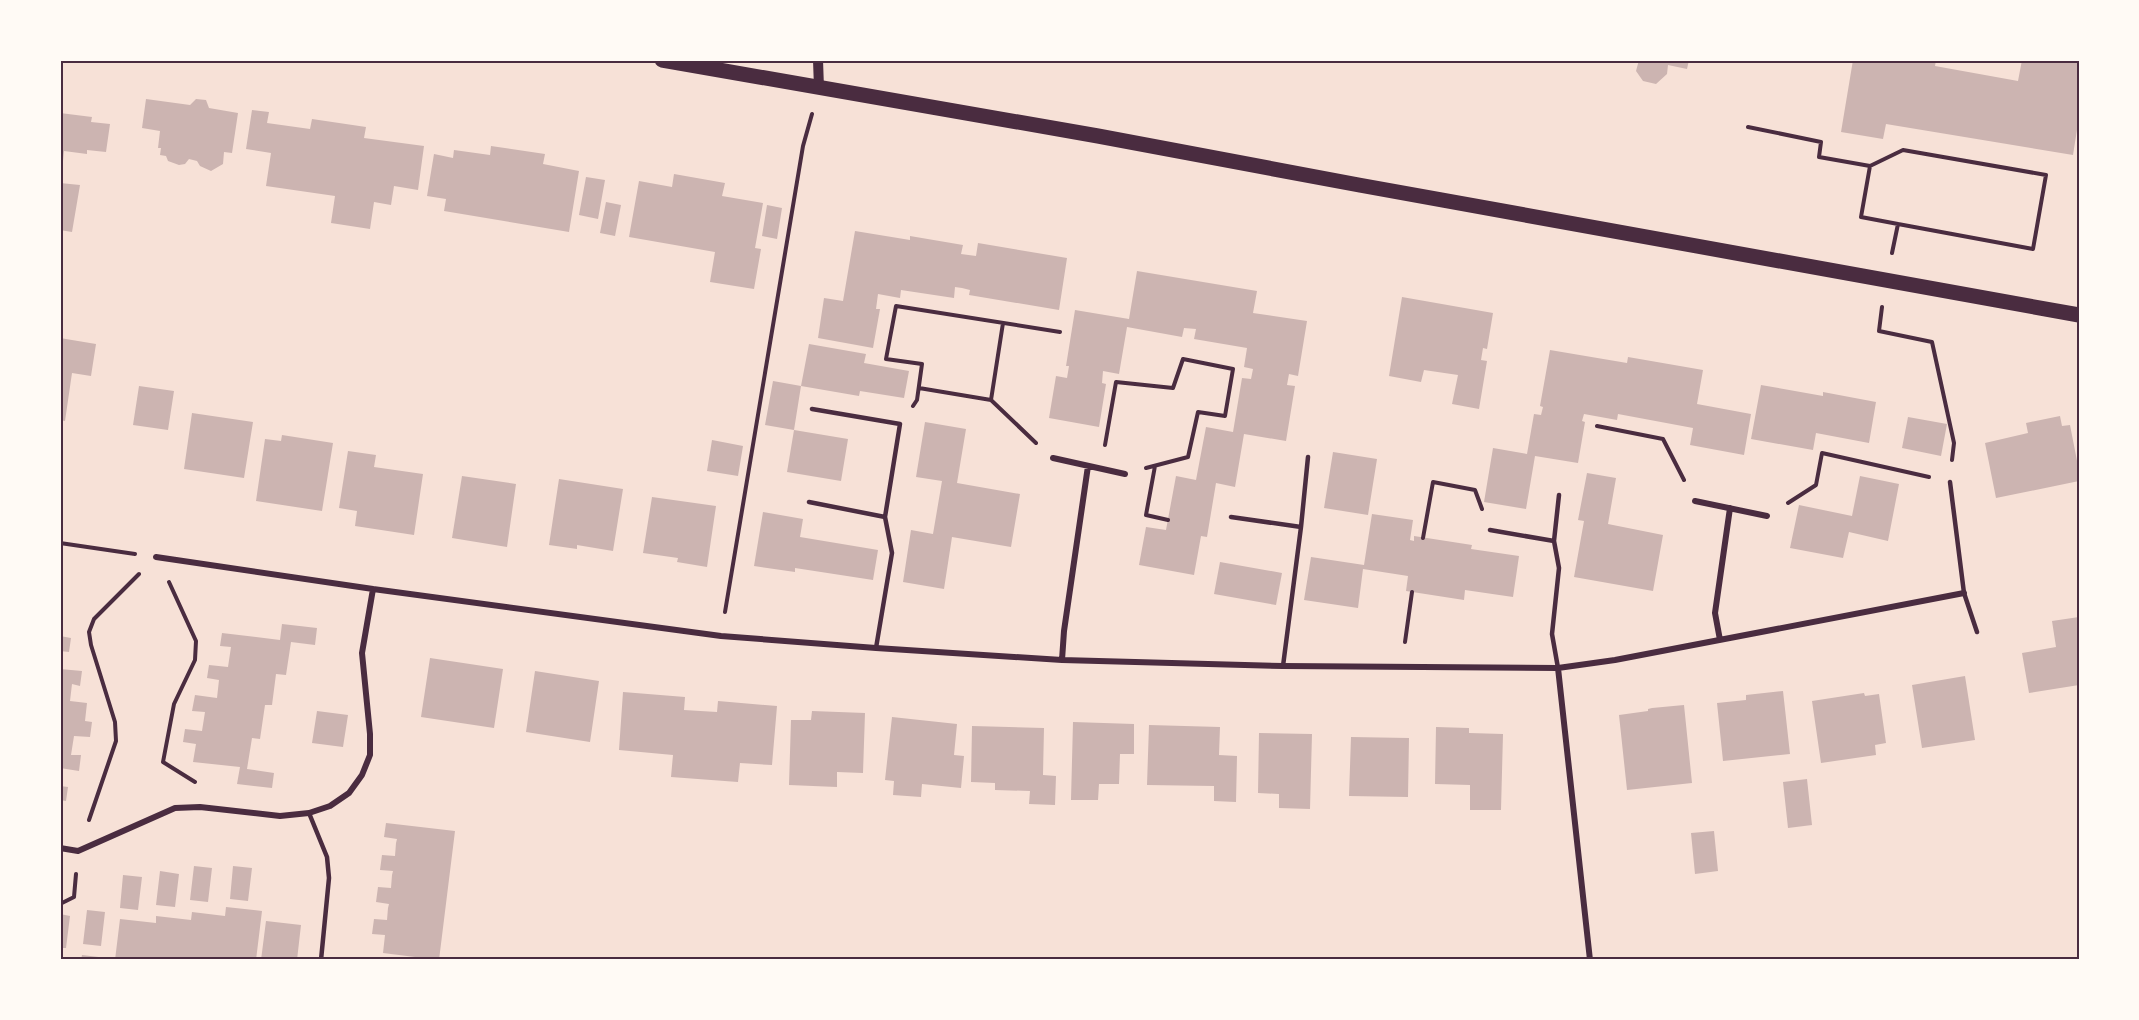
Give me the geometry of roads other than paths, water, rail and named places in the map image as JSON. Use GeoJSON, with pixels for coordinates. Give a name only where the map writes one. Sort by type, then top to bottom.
{"type":"FeatureCollection","features":[{"type":"Feature","properties":{"kind":"main road"},"geometry":{"type":"LineString","coordinates":[[662,60],[1098,136],[2079,315]]}},
{"type":"Feature","properties":{"kind":"street"},"geometry":{"type":"LineString","coordinates":[[819,60],[819,88]]}},
{"type":"Feature","properties":{"kind":"street"},"geometry":{"type":"LineString","coordinates":[[1053,458],[1125,474]]}},
{"type":"Feature","properties":{"kind":"street"},"geometry":{"type":"LineString","coordinates":[[1062,660],[1064,631],[1088,466]]}},
{"type":"Feature","properties":{"kind":"street"},"geometry":{"type":"LineString","coordinates":[[1695,501],[1767,516]]}},
{"type":"Feature","properties":{"kind":"street"},"geometry":{"type":"LineString","coordinates":[[1720,640],[1715,613],[1730,508]]}},
{"type":"Feature","properties":{"kind":"street"},"geometry":{"type":"LineString","coordinates":[[156,557],[721,636],[1062,660],[1283,666],[1558,668],[1615,660],[1964,593]]}},
{"type":"Feature","properties":{"kind":"street"},"geometry":{"type":"LineString","coordinates":[[60,848],[78,851],[175,808],[200,807],[279,816],[309,813],[330,806],[349,793],[362,775],[370,755],[362,653],[373,589]]}},
{"type":"Feature","properties":{"kind":"street"},"geometry":{"type":"LineString","coordinates":[[1558,668],[1590,960]]}},
{"type":"Feature","properties":{"kind":"lane"},"geometry":{"type":"LineString","coordinates":[[812,409],[900,424],[885,517],[892,553],[876,648]]}},
{"type":"Feature","properties":{"kind":"lane"},"geometry":{"type":"LineString","coordinates":[[1283,666],[1308,457]]}},
{"type":"Feature","properties":{"kind":"lane"},"geometry":{"type":"LineString","coordinates":[[1950,482],[1964,593],[1977,632]]}},
{"type":"Feature","properties":{"kind":"lane"},"geometry":{"type":"LineString","coordinates":[[1558,495],[1554,541],[1559,567],[1552,634],[1558,668]]}},
{"type":"Feature","properties":{"kind":"lane"},"geometry":{"type":"LineString","coordinates":[[809,502],[885,517]]}},
{"type":"Feature","properties":{"kind":"lane"},"geometry":{"type":"LineString","coordinates":[[1231,517],[1301,527]]}},
{"type":"Feature","properties":{"kind":"lane"},"geometry":{"type":"LineString","coordinates":[[1490,531],[1554,541]]}},
{"type":"Feature","properties":{"kind":"lane"},"geometry":{"type":"LineString","coordinates":[[309,813],[327,857],[329,878],[321,960]]}}]}
